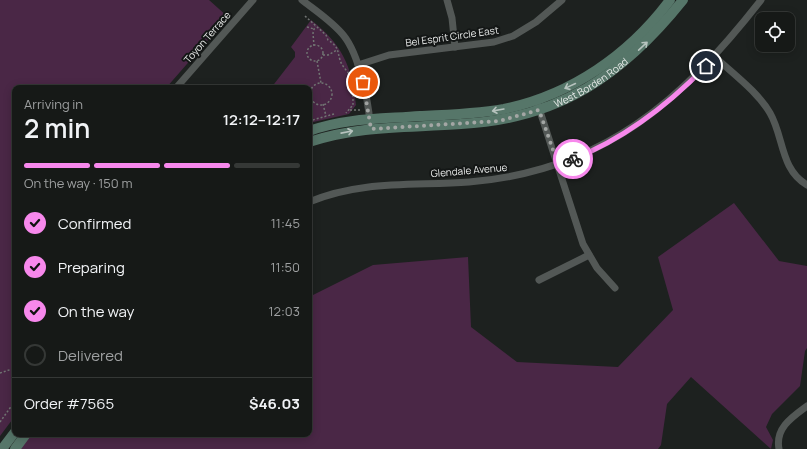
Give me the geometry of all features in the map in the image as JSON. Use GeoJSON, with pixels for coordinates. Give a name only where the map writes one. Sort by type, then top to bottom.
{"type":"FeatureCollection","features":[{"type":"Feature","properties":{"kind":"main road","name":"West Borden Road"},"geometry":{"type":"LineString","coordinates":[[312,130],[331,124],[370,118],[489,111],[536,100],[572,85],[616,57],[652,22],[670,0]]}},
{"type":"Feature","properties":{"kind":"main road","name":"West Borden Road"},"geometry":{"type":"LineString","coordinates":[[312,141],[333,134],[371,129],[499,121],[539,110],[582,92],[622,65],[659,30],[682,0]]}},
{"type":"Feature","properties":{"kind":"main road"},"geometry":{"type":"LineString","coordinates":[[2,449],[12,436]]}},
{"type":"Feature","properties":{"kind":"main road"},"geometry":{"type":"LineString","coordinates":[[15,449],[24,437]]}},
{"type":"Feature","properties":{"kind":"street","name":"Toyon Terrace"},"geometry":{"type":"LineString","coordinates":[[179,85],[253,0]]}},
{"type":"Feature","properties":{"kind":"street"},"geometry":{"type":"LineString","coordinates":[[302,0],[335,26],[345,37],[358,65],[370,118],[371,129]]}},
{"type":"Feature","properties":{"kind":"street"},"geometry":{"type":"LineString","coordinates":[[447,0],[452,18],[455,47]]}},
{"type":"Feature","properties":{"kind":"street","name":"Bel Esprit Circle East"},"geometry":{"type":"LineString","coordinates":[[358,65],[389,55],[494,42],[513,36],[536,22],[562,0]]}},
{"type":"Feature","properties":{"kind":"street","name":"Glendale Avenue"},"geometry":{"type":"LineString","coordinates":[[312,201],[351,188],[497,179],[558,164],[610,142],[652,114],[688,84],[714,56],[761,0]]}},
{"type":"Feature","properties":{"kind":"street"},"geometry":{"type":"LineString","coordinates":[[714,56],[757,97],[770,114],[786,160],[792,170],[807,185]]}},
{"type":"Feature","properties":{"kind":"street"},"geometry":{"type":"LineString","coordinates":[[536,100],[583,244],[597,268],[615,288]]}},
{"type":"Feature","properties":{"kind":"street"},"geometry":{"type":"LineString","coordinates":[[540,280],[589,255]]}},
{"type":"Feature","properties":{"kind":"street"},"geometry":{"type":"LineString","coordinates":[[778,449],[779,434],[786,421],[807,406]]}},
{"type":"Feature","properties":{"kind":"path"},"geometry":{"type":"LineString","coordinates":[[305,16],[326,35],[328,40],[338,49],[344,70],[350,75],[353,105],[346,113],[312,120]]}},
{"type":"Feature","properties":{"kind":"path"},"geometry":{"type":"LineString","coordinates":[[314,46],[314,29],[316,26]]}},
{"type":"Feature","properties":{"kind":"path"},"geometry":{"type":"LineString","coordinates":[[307,27],[314,29]]}},
{"type":"Feature","properties":{"kind":"path"},"geometry":{"type":"LineString","coordinates":[[317,61],[311,60],[308,55],[308,50],[314,46],[321,48],[323,55]]}},
{"type":"Feature","properties":{"kind":"path"},"geometry":{"type":"LineString","coordinates":[[317,61],[323,55],[328,55],[338,49]]}},
{"type":"Feature","properties":{"kind":"path"},"geometry":{"type":"LineString","coordinates":[[317,61],[321,83]]}},
{"type":"Feature","properties":{"kind":"path"},"geometry":{"type":"LineString","coordinates":[[312,89],[313,86],[321,83],[328,85],[332,91],[330,99],[323,104],[315,103],[312,98]]}},
{"type":"Feature","properties":{"kind":"path"},"geometry":{"type":"LineString","coordinates":[[323,104],[326,116]]}},
{"type":"Feature","properties":{"kind":"path"},"geometry":{"type":"LineString","coordinates":[[0,373],[12,369]]}},
{"type":"Feature","properties":{"kind":"path"},"geometry":{"type":"LineString","coordinates":[[0,422],[12,406]]}},
{"type":"Feature","properties":{"kind":"shaded area"},"geometry":{"type":"Polygon","coordinates":[[[0,0],[209,0],[228,17],[169,85],[12,85],[12,420],[0,436],[0,0]]]}},
{"type":"Feature","properties":{"kind":"shaded area"},"geometry":{"type":"Polygon","coordinates":[[[311,20],[331,38],[344,57],[352,79],[356,105],[349,114],[312,122],[312,85],[273,85],[295,57],[295,52],[291,47],[311,20]]]}},
{"type":"Feature","properties":{"kind":"shaded area"},"geometry":{"type":"Polygon","coordinates":[[[734,203],[779,261],[807,266],[807,348],[805,351],[800,386],[772,414],[766,427],[773,440],[771,449],[691,377],[667,404],[661,445],[658,449],[18,449],[28,437],[312,437],[312,296],[373,265],[468,257],[471,327],[517,362],[618,367],[673,310],[658,257],[734,203]]]}},
{"type":"Feature","properties":{"kind":"way so far"},"geometry":{"type":"LineString","coordinates":[[363,82],[371,129],[499,121],[530,114],[539,110],[558,164],[573,159]]}},
{"type":"Feature","properties":{"kind":"route"},"geometry":{"type":"LineString","coordinates":[[573,159],[610,142],[652,114],[688,84],[706,66]]}}]}
